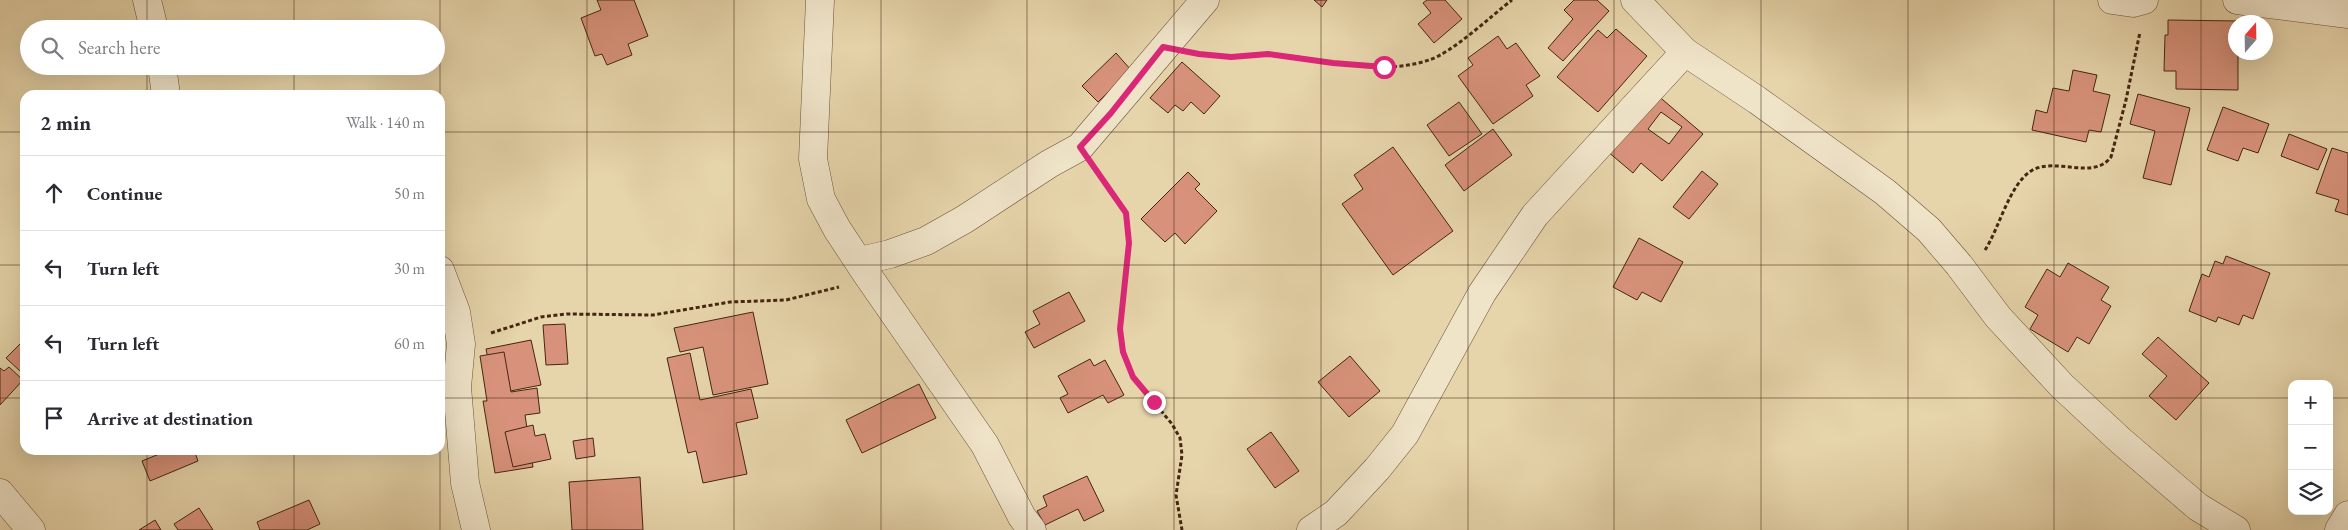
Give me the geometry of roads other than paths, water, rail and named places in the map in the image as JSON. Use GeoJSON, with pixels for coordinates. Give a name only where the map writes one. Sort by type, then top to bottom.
{"type":"FeatureCollection","features":[{"type":"Feature","properties":{"kind":"street"},"geometry":{"type":"LineString","coordinates":[[147,0],[152,20]]}},
{"type":"Feature","properties":{"kind":"street"},"geometry":{"type":"LineString","coordinates":[[820,0],[813,160],[821,199],[837,229],[985,445],[1022,517],[1032,530]]}},
{"type":"Feature","properties":{"kind":"street"},"geometry":{"type":"LineString","coordinates":[[863,267],[890,254],[926,241],[965,219],[1049,164],[1080,147],[1111,113],[1163,47],[1205,0]]}},
{"type":"Feature","properties":{"kind":"street"},"geometry":{"type":"LineString","coordinates":[[1635,0],[1685,52],[1757,100],[1885,192],[1929,230],[1959,265],[1998,317],[2062,386],[2121,442],[2198,507],[2236,530]]}},
{"type":"Feature","properties":{"kind":"street"},"geometry":{"type":"LineString","coordinates":[[2112,0],[2132,3],[2144,0]]}},
{"type":"Feature","properties":{"kind":"street"},"geometry":{"type":"LineString","coordinates":[[2237,0],[2348,14]]}},
{"type":"Feature","properties":{"kind":"street"},"geometry":{"type":"LineString","coordinates":[[1311,530],[1336,513],[1377,469],[1405,434],[1482,293],[1535,215],[1685,52]]}},
{"type":"Feature","properties":{"kind":"street"},"geometry":{"type":"LineString","coordinates":[[163,75],[165,90]]}},
{"type":"Feature","properties":{"kind":"street"},"geometry":{"type":"LineString","coordinates":[[445,283],[456,312],[461,344],[457,387],[465,483],[476,530]]}},
{"type":"Feature","properties":{"kind":"street"},"geometry":{"type":"LineString","coordinates":[[0,492],[32,530]]}},
{"type":"Feature","properties":{"kind":"street"},"geometry":{"type":"LineString","coordinates":[[2339,530],[2348,515]]}}]}
